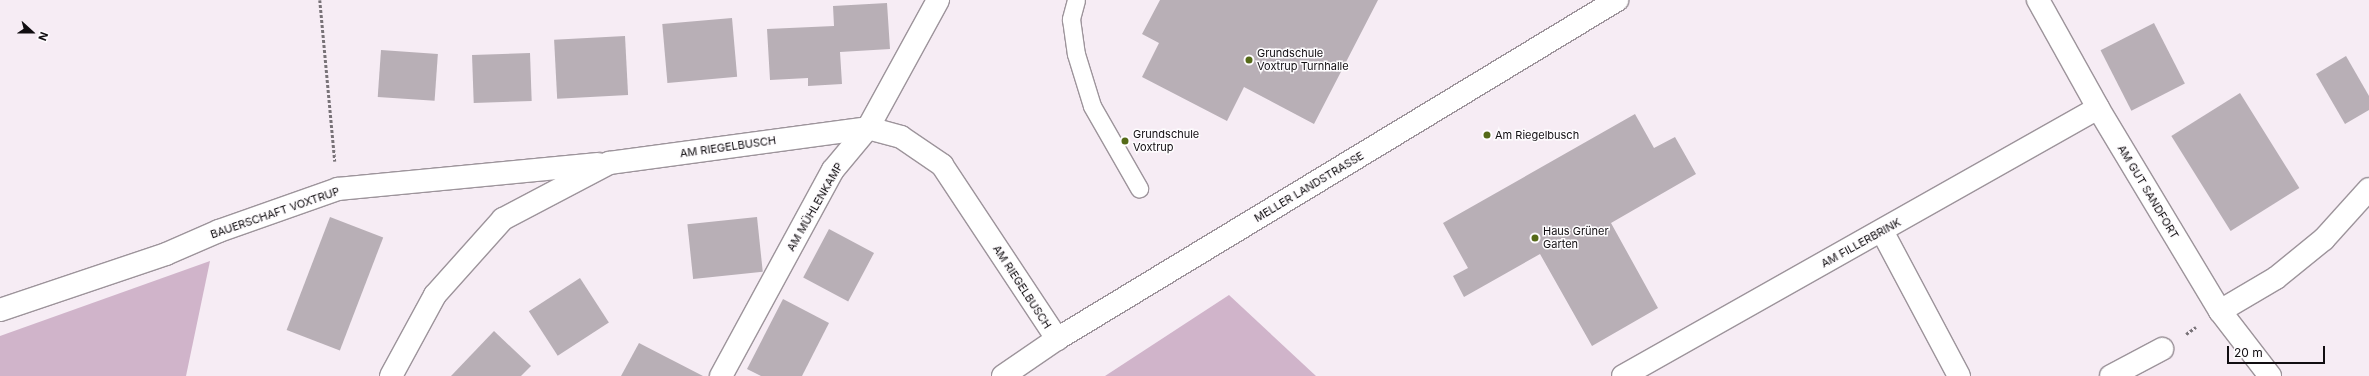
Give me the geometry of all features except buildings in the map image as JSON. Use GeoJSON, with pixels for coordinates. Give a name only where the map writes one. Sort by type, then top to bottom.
{"type":"FeatureCollection","features":[{"type":"Feature","properties":{"kind":"street","name":"AM MÜHLENKAMP"},"geometry":{"type":"LineString","coordinates":[[720,376],[833,170],[868,128],[938,0]]}},
{"type":"Feature","properties":{"kind":"street","name":"MELLER LANDSTRASSE"},"geometry":{"type":"LineString","coordinates":[[1003,376],[1057,339],[1617,0]]}},
{"type":"Feature","properties":{"kind":"street","name":"AM GUT SANDFORT"},"geometry":{"type":"LineString","coordinates":[[2038,0],[2098,108],[2220,311],[2270,376]]}},
{"type":"Feature","properties":{"kind":"street","name":"AM FILLERBRINK"},"geometry":{"type":"LineString","coordinates":[[1623,376],[1882,232],[2098,108]]}},
{"type":"Feature","properties":{"kind":"street","name":"AM RIEGELBUSCH"},"geometry":{"type":"LineString","coordinates":[[391,376],[435,295],[503,219],[609,163],[868,128],[901,137],[942,165],[1057,339]]}},
{"type":"Feature","properties":{"kind":"street","name":"BAUERSCHAFT VOXTRUP"},"geometry":{"type":"LineString","coordinates":[[0,310],[166,254],[219,231],[338,189],[609,163]]}},
{"type":"Feature","properties":{"kind":"street"},"geometry":{"type":"LineString","coordinates":[[2220,311],[2276,278],[2324,239],[2369,189]]}},
{"type":"Feature","properties":{"kind":"street"},"geometry":{"type":"LineString","coordinates":[[1882,232],[1959,376]]}},
{"type":"Feature","properties":{"kind":"street"},"geometry":{"type":"LineString","coordinates":[[2111,376],[2162,350]]}},
{"type":"Feature","properties":{"kind":"lane"},"geometry":{"type":"LineString","coordinates":[[1076,0],[1071,20],[1076,54],[1092,106],[1139,188]]}},
{"type":"Feature","properties":{"kind":"path"},"geometry":{"type":"LineString","coordinates":[[320,0],[338,189]]}},
{"type":"Feature","properties":{"kind":"path"},"geometry":{"type":"LineString","coordinates":[[2162,350],[2220,311]]}},
{"type":"Feature","properties":{"kind":"shaded area"},"geometry":{"type":"Polygon","coordinates":[[[210,261],[186,376],[0,376],[0,336],[210,261]]]}},
{"type":"Feature","properties":{"kind":"shaded area"},"geometry":{"type":"Polygon","coordinates":[[[1229,295],[1316,376],[1105,376],[1229,295]]]}},
{"type":"Feature","properties":{"kind":"place","name":"Grundschule Voxtrup Turnhalle"},"geometry":{"type":"Point","coordinates":[1249,60]}},
{"type":"Feature","properties":{"kind":"place","name":"Am Riegelbusch"},"geometry":{"type":"Point","coordinates":[1487,135]}},
{"type":"Feature","properties":{"kind":"place","name":"Grundschule Voxtrup"},"geometry":{"type":"Point","coordinates":[1125,141]}},
{"type":"Feature","properties":{"kind":"place","name":"Haus Grüner Garten"},"geometry":{"type":"Point","coordinates":[1535,238]}}]}
